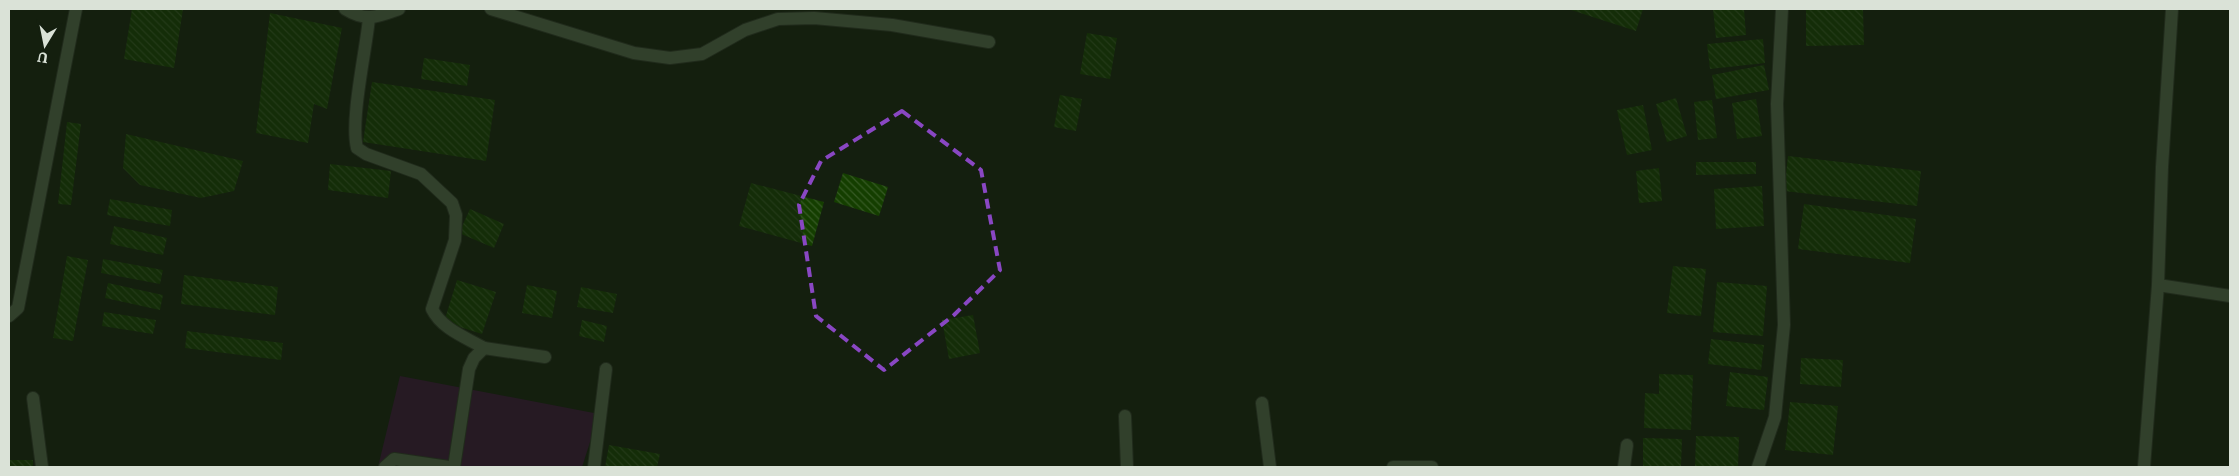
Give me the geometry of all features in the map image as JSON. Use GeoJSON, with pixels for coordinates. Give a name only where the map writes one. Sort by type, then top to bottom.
{"type":"FeatureCollection","features":[{"type":"Feature","properties":{"kind":"street"},"geometry":{"type":"LineString","coordinates":[[9,316],[18,308],[76,9]]}},
{"type":"Feature","properties":{"kind":"street"},"geometry":{"type":"LineString","coordinates":[[345,9],[358,17],[369,18],[399,9]]}},
{"type":"Feature","properties":{"kind":"street"},"geometry":{"type":"LineString","coordinates":[[491,9],[634,52],[670,58],[702,54],[745,30],[778,19],[814,18],[892,25],[989,42]]}},
{"type":"Feature","properties":{"kind":"street"},"geometry":{"type":"LineString","coordinates":[[1758,467],[1775,417],[1784,325],[1777,104],[1782,9]]}},
{"type":"Feature","properties":{"kind":"street"},"geometry":{"type":"LineString","coordinates":[[2144,467],[2158,285],[2162,166],[2172,9]]}},
{"type":"Feature","properties":{"kind":"street"},"geometry":{"type":"LineString","coordinates":[[369,18],[354,138],[357,148],[366,154],[421,174],[452,203],[456,215],[455,240],[432,309],[436,319],[446,327],[484,348],[545,357]]}},
{"type":"Feature","properties":{"kind":"street"},"geometry":{"type":"LineString","coordinates":[[2158,285],[2230,296]]}},
{"type":"Feature","properties":{"kind":"street"},"geometry":{"type":"LineString","coordinates":[[454,467],[469,368],[474,358],[484,348]]}},
{"type":"Feature","properties":{"kind":"street"},"geometry":{"type":"LineString","coordinates":[[594,467],[606,369]]}},
{"type":"Feature","properties":{"kind":"street"},"geometry":{"type":"LineString","coordinates":[[33,398],[42,467]]}},
{"type":"Feature","properties":{"kind":"street"},"geometry":{"type":"LineString","coordinates":[[1262,404],[1270,467]]}},
{"type":"Feature","properties":{"kind":"street"},"geometry":{"type":"LineString","coordinates":[[1125,416],[1127,467]]}},
{"type":"Feature","properties":{"kind":"street"},"geometry":{"type":"LineString","coordinates":[[1624,467],[1627,445]]}},
{"type":"Feature","properties":{"kind":"street"},"geometry":{"type":"LineString","coordinates":[[385,467],[394,459],[449,467]]}},
{"type":"Feature","properties":{"kind":"street"},"geometry":{"type":"LineString","coordinates":[[1393,467],[1432,467]]}},
{"type":"Feature","properties":{"kind":"highlighted area"},"geometry":{"type":"Polygon","coordinates":[[[902,111],[981,170],[1000,270],[954,315],[884,370],[816,316],[799,205],[821,161],[902,111]]]}},
{"type":"Feature","properties":{"kind":"shaded area"},"geometry":{"type":"Polygon","coordinates":[[[400,376],[599,414],[582,467],[378,467],[400,376]]]}},
{"type":"Feature","properties":{"kind":"building"},"geometry":{"type":"Polygon","coordinates":[[[132,9],[183,9],[174,68],[124,59],[132,9]]]}},
{"type":"Feature","properties":{"kind":"building"},"geometry":{"type":"Polygon","coordinates":[[[1568,9],[1643,9],[1636,31],[1568,9]]]}},
{"type":"Feature","properties":{"kind":"building"},"geometry":{"type":"Polygon","coordinates":[[[1713,9],[1744,9],[1746,35],[1716,38],[1713,9]]]}},
{"type":"Feature","properties":{"kind":"building"},"geometry":{"type":"Polygon","coordinates":[[[1806,9],[1863,9],[1864,45],[1806,46],[1806,9]]]}},
{"type":"Feature","properties":{"kind":"building"},"geometry":{"type":"Polygon","coordinates":[[[270,13],[342,28],[327,109],[314,104],[308,143],[256,133],[270,13]]]}},
{"type":"Feature","properties":{"kind":"building"},"geometry":{"type":"Polygon","coordinates":[[[1087,33],[1117,38],[1110,79],[1080,74],[1087,33]]]}},
{"type":"Feature","properties":{"kind":"building"},"geometry":{"type":"Polygon","coordinates":[[[1763,39],[1765,63],[1710,69],[1707,44],[1763,39]]]}},
{"type":"Feature","properties":{"kind":"building"},"geometry":{"type":"Polygon","coordinates":[[[424,58],[470,65],[467,86],[421,79],[424,58]]]}},
{"type":"Feature","properties":{"kind":"building"},"geometry":{"type":"Polygon","coordinates":[[[1764,65],[1769,90],[1716,99],[1712,75],[1764,65]]]}},
{"type":"Feature","properties":{"kind":"building"},"geometry":{"type":"Polygon","coordinates":[[[372,82],[495,100],[486,161],[363,142],[372,82]]]}},
{"type":"Feature","properties":{"kind":"building"},"geometry":{"type":"Polygon","coordinates":[[[1060,95],[1082,99],[1076,131],[1054,127],[1060,95]]]}},
{"type":"Feature","properties":{"kind":"building"},"geometry":{"type":"Polygon","coordinates":[[[1676,98],[1687,136],[1667,142],[1656,104],[1676,98]]]}},
{"type":"Feature","properties":{"kind":"building"},"geometry":{"type":"Polygon","coordinates":[[[1756,99],[1762,136],[1737,139],[1732,103],[1756,99]]]}},
{"type":"Feature","properties":{"kind":"building"},"geometry":{"type":"Polygon","coordinates":[[[1712,100],[1717,138],[1698,140],[1694,102],[1712,100]]]}},
{"type":"Feature","properties":{"kind":"building"},"geometry":{"type":"Polygon","coordinates":[[[1643,105],[1652,150],[1627,155],[1617,110],[1643,105]]]}},
{"type":"Feature","properties":{"kind":"building"},"geometry":{"type":"Polygon","coordinates":[[[67,122],[81,124],[71,205],[58,204],[67,122]]]}},
{"type":"Feature","properties":{"kind":"building"},"geometry":{"type":"Polygon","coordinates":[[[126,134],[243,161],[234,191],[201,198],[140,185],[123,168],[126,134]]]}},
{"type":"Feature","properties":{"kind":"building"},"geometry":{"type":"Polygon","coordinates":[[[1788,156],[1921,171],[1917,206],[1784,191],[1788,156]]]}},
{"type":"Feature","properties":{"kind":"building"},"geometry":{"type":"Polygon","coordinates":[[[1696,162],[1756,162],[1756,174],[1696,175],[1696,162]]]}},
{"type":"Feature","properties":{"kind":"building"},"geometry":{"type":"Polygon","coordinates":[[[330,164],[391,171],[388,198],[328,190],[330,164]]]}},
{"type":"Feature","properties":{"kind":"building"},"geometry":{"type":"Polygon","coordinates":[[[1659,168],[1662,201],[1639,203],[1636,171],[1659,168]]]}},
{"type":"Feature","properties":{"kind":"building"},"geometry":{"type":"Polygon","coordinates":[[[843,173],[888,187],[879,216],[834,202],[843,173]]]}},
{"type":"Feature","properties":{"kind":"building"},"geometry":{"type":"Polygon","coordinates":[[[751,183],[824,202],[812,246],[739,226],[751,183]]]}},
{"type":"Feature","properties":{"kind":"building"},"geometry":{"type":"Polygon","coordinates":[[[1762,186],[1764,226],[1716,229],[1714,189],[1762,186]]]}},
{"type":"Feature","properties":{"kind":"building"},"geometry":{"type":"Polygon","coordinates":[[[110,199],[172,210],[170,226],[107,215],[110,199]]]}},
{"type":"Feature","properties":{"kind":"building"},"geometry":{"type":"Polygon","coordinates":[[[1804,204],[1916,219],[1910,263],[1798,249],[1804,204]]]}},
{"type":"Feature","properties":{"kind":"building"},"geometry":{"type":"Polygon","coordinates":[[[470,209],[504,224],[494,248],[459,233],[470,209]]]}},
{"type":"Feature","properties":{"kind":"building"},"geometry":{"type":"Polygon","coordinates":[[[114,226],[167,238],[163,255],[110,244],[114,226]]]}},
{"type":"Feature","properties":{"kind":"building"},"geometry":{"type":"Polygon","coordinates":[[[67,256],[88,260],[73,341],[53,338],[67,256]]]}},
{"type":"Feature","properties":{"kind":"building"},"geometry":{"type":"Polygon","coordinates":[[[103,259],[163,270],[160,284],[101,273],[103,259]]]}},
{"type":"Feature","properties":{"kind":"building"},"geometry":{"type":"Polygon","coordinates":[[[1673,266],[1706,269],[1701,316],[1667,313],[1673,266]]]}},
{"type":"Feature","properties":{"kind":"building"},"geometry":{"type":"Polygon","coordinates":[[[184,275],[278,287],[275,315],[181,304],[184,275]]]}},
{"type":"Feature","properties":{"kind":"building"},"geometry":{"type":"Polygon","coordinates":[[[457,280],[496,292],[482,334],[444,322],[457,280]]]}},
{"type":"Feature","properties":{"kind":"building"},"geometry":{"type":"Polygon","coordinates":[[[1717,282],[1767,286],[1763,336],[1713,332],[1717,282]]]}},
{"type":"Feature","properties":{"kind":"building"},"geometry":{"type":"Polygon","coordinates":[[[108,283],[163,295],[160,310],[105,298],[108,283]]]}},
{"type":"Feature","properties":{"kind":"building"},"geometry":{"type":"Polygon","coordinates":[[[527,285],[557,291],[552,318],[522,313],[527,285]]]}},
{"type":"Feature","properties":{"kind":"building"},"geometry":{"type":"Polygon","coordinates":[[[581,287],[617,294],[613,313],[577,307],[581,287]]]}},
{"type":"Feature","properties":{"kind":"building"},"geometry":{"type":"Polygon","coordinates":[[[104,312],[156,320],[153,334],[102,326],[104,312]]]}},
{"type":"Feature","properties":{"kind":"building"},"geometry":{"type":"Polygon","coordinates":[[[973,315],[980,353],[949,359],[942,320],[973,315]]]}},
{"type":"Feature","properties":{"kind":"building"},"geometry":{"type":"Polygon","coordinates":[[[582,320],[607,326],[604,342],[579,336],[582,320]]]}},
{"type":"Feature","properties":{"kind":"building"},"geometry":{"type":"Polygon","coordinates":[[[187,331],[283,343],[281,360],[185,348],[187,331]]]}},
{"type":"Feature","properties":{"kind":"building"},"geometry":{"type":"Polygon","coordinates":[[[1711,339],[1764,345],[1761,370],[1708,364],[1711,339]]]}},
{"type":"Feature","properties":{"kind":"building"},"geometry":{"type":"Polygon","coordinates":[[[1801,358],[1843,360],[1841,387],[1800,384],[1801,358]]]}},
{"type":"Feature","properties":{"kind":"building"},"geometry":{"type":"Polygon","coordinates":[[[1730,372],[1768,377],[1764,410],[1726,406],[1730,372]]]}},
{"type":"Feature","properties":{"kind":"building"},"geometry":{"type":"Polygon","coordinates":[[[1659,374],[1693,375],[1691,430],[1644,428],[1645,393],[1659,394],[1659,374]]]}},
{"type":"Feature","properties":{"kind":"building"},"geometry":{"type":"Polygon","coordinates":[[[1790,402],[1838,406],[1833,455],[1785,450],[1790,402]]]}},
{"type":"Feature","properties":{"kind":"building"},"geometry":{"type":"Polygon","coordinates":[[[1696,436],[1739,437],[1738,467],[1695,466],[1696,436]]]}},
{"type":"Feature","properties":{"kind":"building"},"geometry":{"type":"Polygon","coordinates":[[[1643,438],[1682,439],[1681,467],[1643,467],[1643,438]]]}},
{"type":"Feature","properties":{"kind":"building"},"geometry":{"type":"Polygon","coordinates":[[[609,445],[660,454],[657,467],[605,467],[609,445]]]}},
{"type":"Feature","properties":{"kind":"building"},"geometry":{"type":"Polygon","coordinates":[[[9,460],[33,460],[33,467],[9,467],[9,460]]]}}]}
